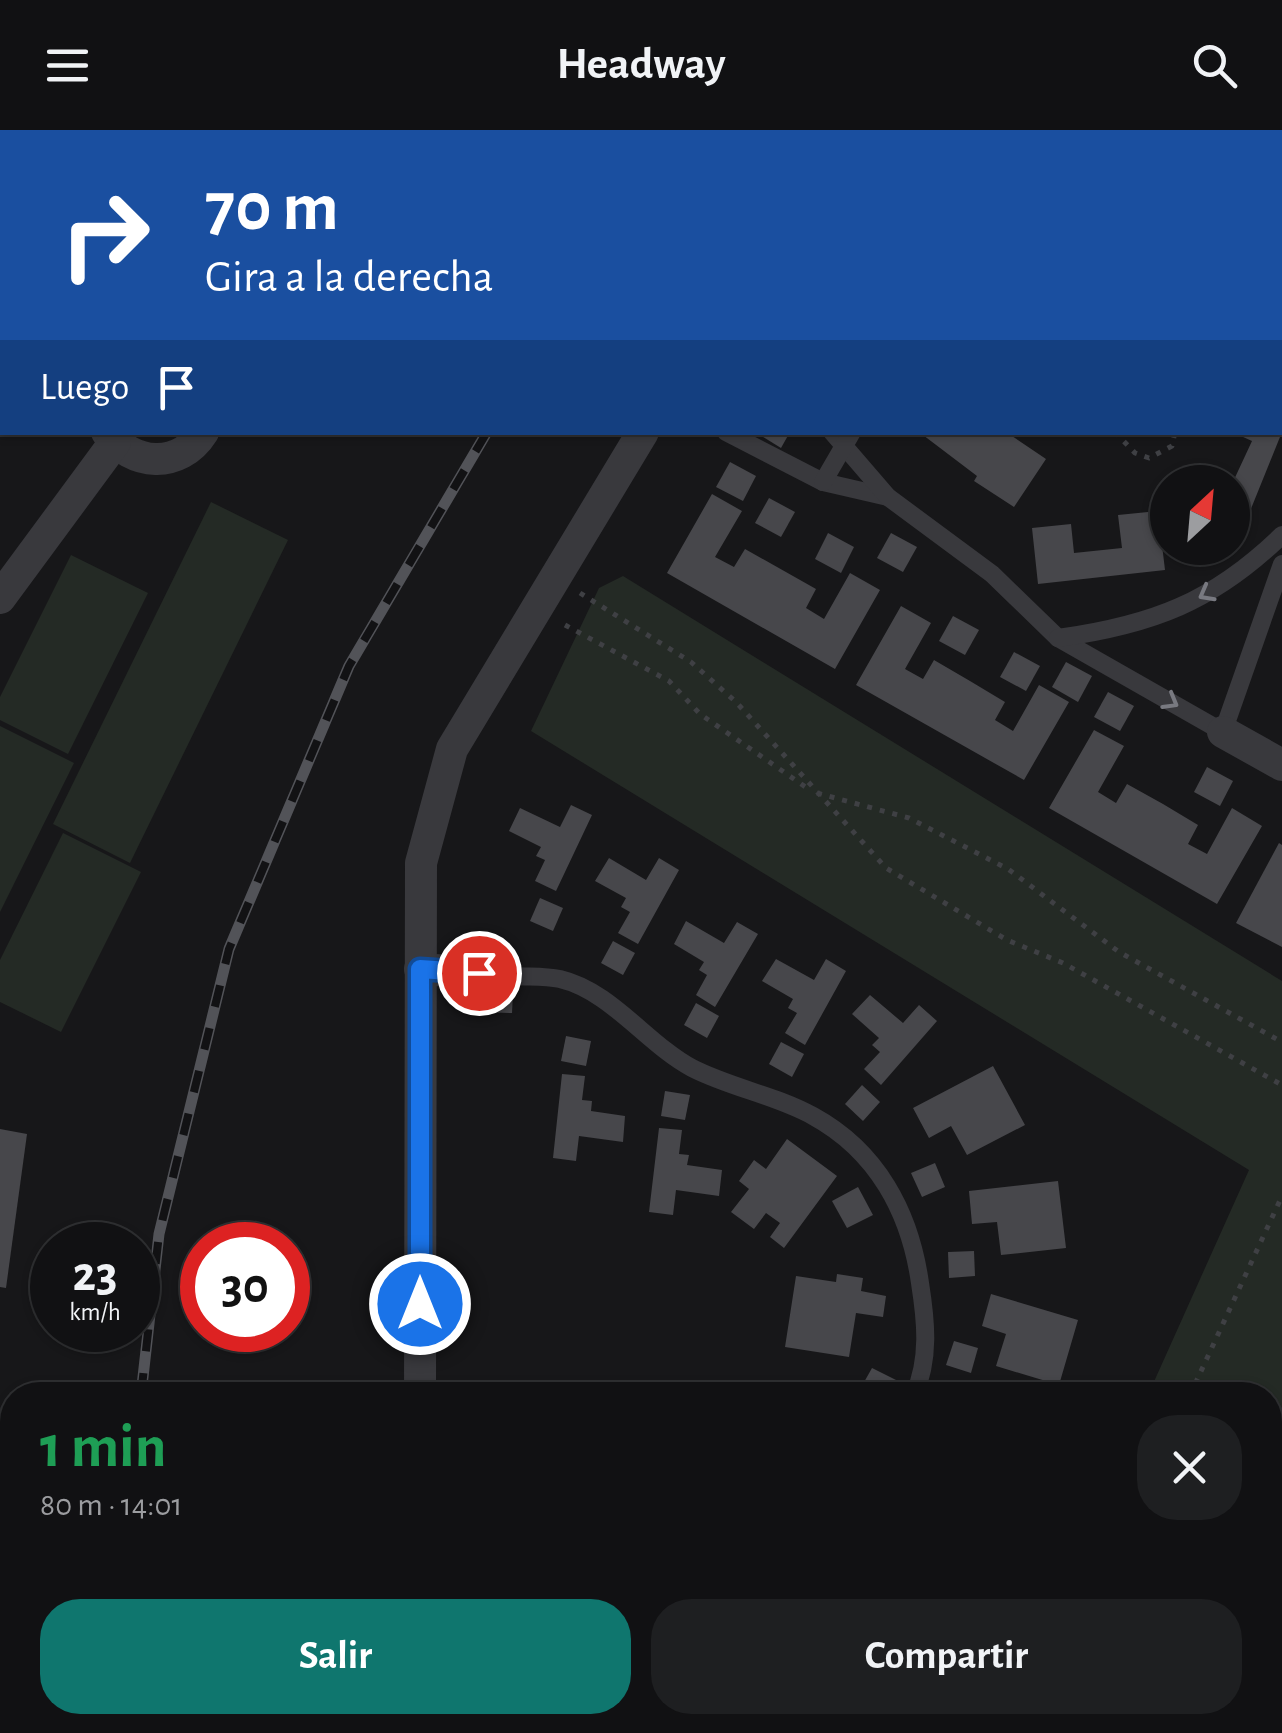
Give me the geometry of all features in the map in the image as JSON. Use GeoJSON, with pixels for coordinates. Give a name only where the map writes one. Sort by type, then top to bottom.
{"type":"FeatureCollection","features":[{"type":"Feature","properties":{"kind":"street"},"geometry":{"type":"LineString","coordinates":[[0,598],[111,438],[148,460],[168,459],[186,451],[200,435]]}},
{"type":"Feature","properties":{"kind":"street"},"geometry":{"type":"LineString","coordinates":[[420,1382],[422,863],[452,748],[640,435]]}},
{"type":"Feature","properties":{"kind":"street"},"geometry":{"type":"LineString","coordinates":[[1223,732],[1282,765]]}},
{"type":"Feature","properties":{"kind":"street"},"geometry":{"type":"LineString","coordinates":[[420,969],[479,973]]}},
{"type":"Feature","properties":{"kind":"lane"},"geometry":{"type":"LineString","coordinates":[[732,435],[823,482],[888,496]]}},
{"type":"Feature","properties":{"kind":"lane"},"geometry":{"type":"LineString","coordinates":[[823,482],[843,436],[888,496],[992,574],[1058,638],[1223,732],[1282,564]]}},
{"type":"Feature","properties":{"kind":"lane"},"geometry":{"type":"LineString","coordinates":[[1058,638],[1122,629],[1194,601],[1231,580],[1282,535]]}},
{"type":"Feature","properties":{"kind":"lane"},"geometry":{"type":"LineString","coordinates":[[514,976],[561,979],[597,996],[691,1067],[812,1115],[853,1142],[886,1181],[909,1230],[926,1320],[924,1373],[920,1382]]}},
{"type":"Feature","properties":{"kind":"path"},"geometry":{"type":"LineString","coordinates":[[1117,435],[1135,453],[1149,458],[1172,446],[1174,435]]}},
{"type":"Feature","properties":{"kind":"path"},"geometry":{"type":"LineString","coordinates":[[573,589],[691,662],[736,702],[813,792],[886,868],[1008,940],[1063,962],[1282,1086]]}},
{"type":"Feature","properties":{"kind":"path"},"geometry":{"type":"LineString","coordinates":[[553,620],[669,681],[726,734],[813,792],[908,818],[1008,868],[1107,944],[1282,1042]]}},
{"type":"Feature","properties":{"kind":"path"},"geometry":{"type":"LineString","coordinates":[[1196,1382],[1282,1196]]}},
{"type":"Feature","properties":{"kind":"shaded area"},"geometry":{"type":"Polygon","coordinates":[[[211,502],[288,540],[130,863],[53,824],[211,502]]]}},
{"type":"Feature","properties":{"kind":"shaded area"},"geometry":{"type":"Polygon","coordinates":[[[71,555],[148,593],[68,754],[0,720],[0,697],[71,555]]]}},
{"type":"Feature","properties":{"kind":"shaded area"},"geometry":{"type":"Polygon","coordinates":[[[623,576],[1282,981],[1282,1382],[1154,1382],[1249,1170],[531,731],[599,588],[623,576]]]}},
{"type":"Feature","properties":{"kind":"shaded area"},"geometry":{"type":"Polygon","coordinates":[[[0,726],[74,763],[0,912],[0,726]]]}},
{"type":"Feature","properties":{"kind":"shaded area"},"geometry":{"type":"Polygon","coordinates":[[[63,833],[141,872],[61,1032],[0,1002],[0,960],[63,833]]]}},
{"type":"Feature","properties":{"kind":"building"},"geometry":{"type":"Polygon","coordinates":[[[760,435],[788,435],[781,448],[760,435]]]}},
{"type":"Feature","properties":{"kind":"building"},"geometry":{"type":"Polygon","coordinates":[[[923,435],[1010,435],[1046,459],[1014,507],[974,481],[977,476],[923,435]]]}},
{"type":"Feature","properties":{"kind":"building"},"geometry":{"type":"Polygon","coordinates":[[[1239,435],[1281,435],[1250,511],[1250,465],[1241,465],[1252,441],[1239,435]]]}},
{"type":"Feature","properties":{"kind":"building"},"geometry":{"type":"Polygon","coordinates":[[[730,462],[756,476],[743,501],[716,487],[730,462]]]}},
{"type":"Feature","properties":{"kind":"building"},"geometry":{"type":"Polygon","coordinates":[[[712,494],[742,511],[715,557],[734,567],[745,549],[816,589],[806,608],[824,619],[850,573],[880,590],[835,669],[667,573],[712,494]]]}},
{"type":"Feature","properties":{"kind":"building"},"geometry":{"type":"Polygon","coordinates":[[[769,498],[795,512],[781,537],[755,523],[769,498]]]}},
{"type":"Feature","properties":{"kind":"building"},"geometry":{"type":"Polygon","coordinates":[[[1150,512],[1150,565],[1164,565],[1165,570],[1038,584],[1032,528],[1071,524],[1074,553],[1122,548],[1118,515],[1150,512]]]}},
{"type":"Feature","properties":{"kind":"building"},"geometry":{"type":"Polygon","coordinates":[[[828,533],[854,547],[841,573],[815,559],[828,533]]]}},
{"type":"Feature","properties":{"kind":"building"},"geometry":{"type":"Polygon","coordinates":[[[891,533],[917,547],[903,572],[877,558],[891,533]]]}},
{"type":"Feature","properties":{"kind":"building"},"geometry":{"type":"Polygon","coordinates":[[[901,606],[931,623],[905,669],[923,679],[934,660],[1005,702],[995,720],[1013,731],[1039,685],[1069,702],[1024,780],[856,685],[901,606]]]}},
{"type":"Feature","properties":{"kind":"building"},"geometry":{"type":"Polygon","coordinates":[[[953,616],[979,630],[965,655],[939,641],[953,616]]]}},
{"type":"Feature","properties":{"kind":"building"},"geometry":{"type":"Polygon","coordinates":[[[1014,652],[1040,666],[1026,691],[1000,677],[1014,652]]]}},
{"type":"Feature","properties":{"kind":"building"},"geometry":{"type":"Polygon","coordinates":[[[1066,662],[1092,676],[1078,702],[1052,687],[1066,662]]]}},
{"type":"Feature","properties":{"kind":"building"},"geometry":{"type":"Polygon","coordinates":[[[1108,692],[1134,706],[1120,731],[1094,717],[1108,692]]]}},
{"type":"Feature","properties":{"kind":"building"},"geometry":{"type":"Polygon","coordinates":[[[1094,730],[1124,746],[1098,792],[1116,803],[1127,784],[1163,804],[1198,825],[1188,844],[1207,854],[1232,808],[1262,826],[1217,904],[1049,808],[1094,730]]]}},
{"type":"Feature","properties":{"kind":"building"},"geometry":{"type":"Polygon","coordinates":[[[1207,767],[1233,781],[1220,806],[1194,792],[1207,767]]]}},
{"type":"Feature","properties":{"kind":"building"},"geometry":{"type":"Polygon","coordinates":[[[571,805],[592,815],[556,891],[535,881],[545,860],[536,856],[541,847],[509,831],[520,808],[560,827],[571,805]]]}},
{"type":"Feature","properties":{"kind":"building"},"geometry":{"type":"Polygon","coordinates":[[[1279,843],[1282,845],[1282,947],[1236,923],[1279,843]]]}},
{"type":"Feature","properties":{"kind":"building"},"geometry":{"type":"Polygon","coordinates":[[[609,858],[646,880],[659,858],[679,870],[638,944],[618,933],[630,912],[621,907],[626,898],[595,881],[609,858]]]}},
{"type":"Feature","properties":{"kind":"building"},"geometry":{"type":"Polygon","coordinates":[[[540,898],[563,908],[553,931],[530,921],[540,898]]]}},
{"type":"Feature","properties":{"kind":"building"},"geometry":{"type":"Polygon","coordinates":[[[686,921],[724,943],[737,922],[758,934],[715,1007],[696,995],[707,975],[699,970],[704,962],[674,944],[686,921]]]}},
{"type":"Feature","properties":{"kind":"building"},"geometry":{"type":"Polygon","coordinates":[[[613,941],[635,953],[623,975],[601,963],[613,941]]]}},
{"type":"Feature","properties":{"kind":"building"},"geometry":{"type":"Polygon","coordinates":[[[480,951],[515,952],[512,1013],[477,1012],[480,951]]]}},
{"type":"Feature","properties":{"kind":"building"},"geometry":{"type":"Polygon","coordinates":[[[776,959],[814,980],[826,959],[846,971],[805,1045],[785,1033],[797,1013],[788,1008],[793,999],[762,981],[776,959]]]}},
{"type":"Feature","properties":{"kind":"building"},"geometry":{"type":"Polygon","coordinates":[[[870,995],[903,1023],[919,1005],[937,1021],[881,1085],[864,1069],[880,1052],[872,1045],[879,1038],[852,1014],[870,995]]]}},
{"type":"Feature","properties":{"kind":"building"},"geometry":{"type":"Polygon","coordinates":[[[696,1003],[719,1016],[707,1038],[684,1025],[696,1003]]]}},
{"type":"Feature","properties":{"kind":"building"},"geometry":{"type":"Polygon","coordinates":[[[566,1036],[591,1041],[586,1066],[561,1061],[566,1036]]]}},
{"type":"Feature","properties":{"kind":"building"},"geometry":{"type":"Polygon","coordinates":[[[781,1042],[804,1054],[792,1077],[769,1064],[781,1042]]]}},
{"type":"Feature","properties":{"kind":"building"},"geometry":{"type":"Polygon","coordinates":[[[993,1066],[1025,1125],[967,1155],[951,1126],[929,1138],[913,1108],[993,1066]]]}},
{"type":"Feature","properties":{"kind":"building"},"geometry":{"type":"Polygon","coordinates":[[[562,1074],[585,1076],[582,1100],[592,1101],[591,1111],[625,1116],[623,1142],[579,1136],[576,1161],[553,1158],[562,1074]]]}},
{"type":"Feature","properties":{"kind":"building"},"geometry":{"type":"Polygon","coordinates":[[[862,1085],[880,1102],[863,1121],[845,1104],[862,1085]]]}},
{"type":"Feature","properties":{"kind":"building"},"geometry":{"type":"Polygon","coordinates":[[[665,1091],[690,1095],[685,1120],[661,1116],[665,1091]]]}},
{"type":"Feature","properties":{"kind":"building"},"geometry":{"type":"Polygon","coordinates":[[[659,1128],[682,1130],[679,1154],[689,1155],[687,1165],[722,1170],[719,1196],[676,1190],[673,1215],[649,1212],[659,1128]]]}},
{"type":"Feature","properties":{"kind":"building"},"geometry":{"type":"Polygon","coordinates":[[[0,1129],[27,1134],[6,1288],[0,1287],[0,1129]]]}},
{"type":"Feature","properties":{"kind":"building"},"geometry":{"type":"Polygon","coordinates":[[[787,1139],[837,1176],[784,1248],[770,1237],[780,1223],[766,1213],[754,1229],[731,1212],[749,1189],[739,1181],[754,1160],[766,1169],[787,1139]]]}},
{"type":"Feature","properties":{"kind":"building"},"geometry":{"type":"Polygon","coordinates":[[[935,1163],[945,1187],[922,1197],[911,1173],[935,1163]]]}},
{"type":"Feature","properties":{"kind":"building"},"geometry":{"type":"Polygon","coordinates":[[[1058,1181],[1066,1248],[1001,1255],[997,1222],[972,1224],[969,1191],[1058,1181]]]}},
{"type":"Feature","properties":{"kind":"building"},"geometry":{"type":"Polygon","coordinates":[[[858,1187],[873,1215],[847,1228],[832,1201],[858,1187]]]}},
{"type":"Feature","properties":{"kind":"building"},"geometry":{"type":"Polygon","coordinates":[[[974,1251],[975,1276],[949,1278],[948,1252],[974,1251]]]}},
{"type":"Feature","properties":{"kind":"building"},"geometry":{"type":"Polygon","coordinates":[[[837,1274],[863,1278],[861,1291],[886,1296],[883,1317],[856,1313],[849,1357],[785,1347],[796,1276],[836,1282],[837,1274]]]}},
{"type":"Feature","properties":{"kind":"building"},"geometry":{"type":"Polygon","coordinates":[[[991,1294],[1078,1320],[1060,1382],[996,1366],[1006,1334],[982,1326],[991,1294]]]}},
{"type":"Feature","properties":{"kind":"building"},"geometry":{"type":"Polygon","coordinates":[[[954,1341],[978,1348],[971,1373],[946,1365],[954,1341]]]}},
{"type":"Feature","properties":{"kind":"building"},"geometry":{"type":"Polygon","coordinates":[[[872,1368],[900,1382],[864,1382],[872,1368]]]}},
{"type":"Feature","properties":{"kind":"railway"},"geometry":{"type":"LineString","coordinates":[[142,1382],[159,1234],[229,949],[349,666],[485,435]]}},
{"type":"Feature","properties":{"kind":"route"},"geometry":{"type":"LineString","coordinates":[[420,1304],[420,969],[479,973]]}}]}
